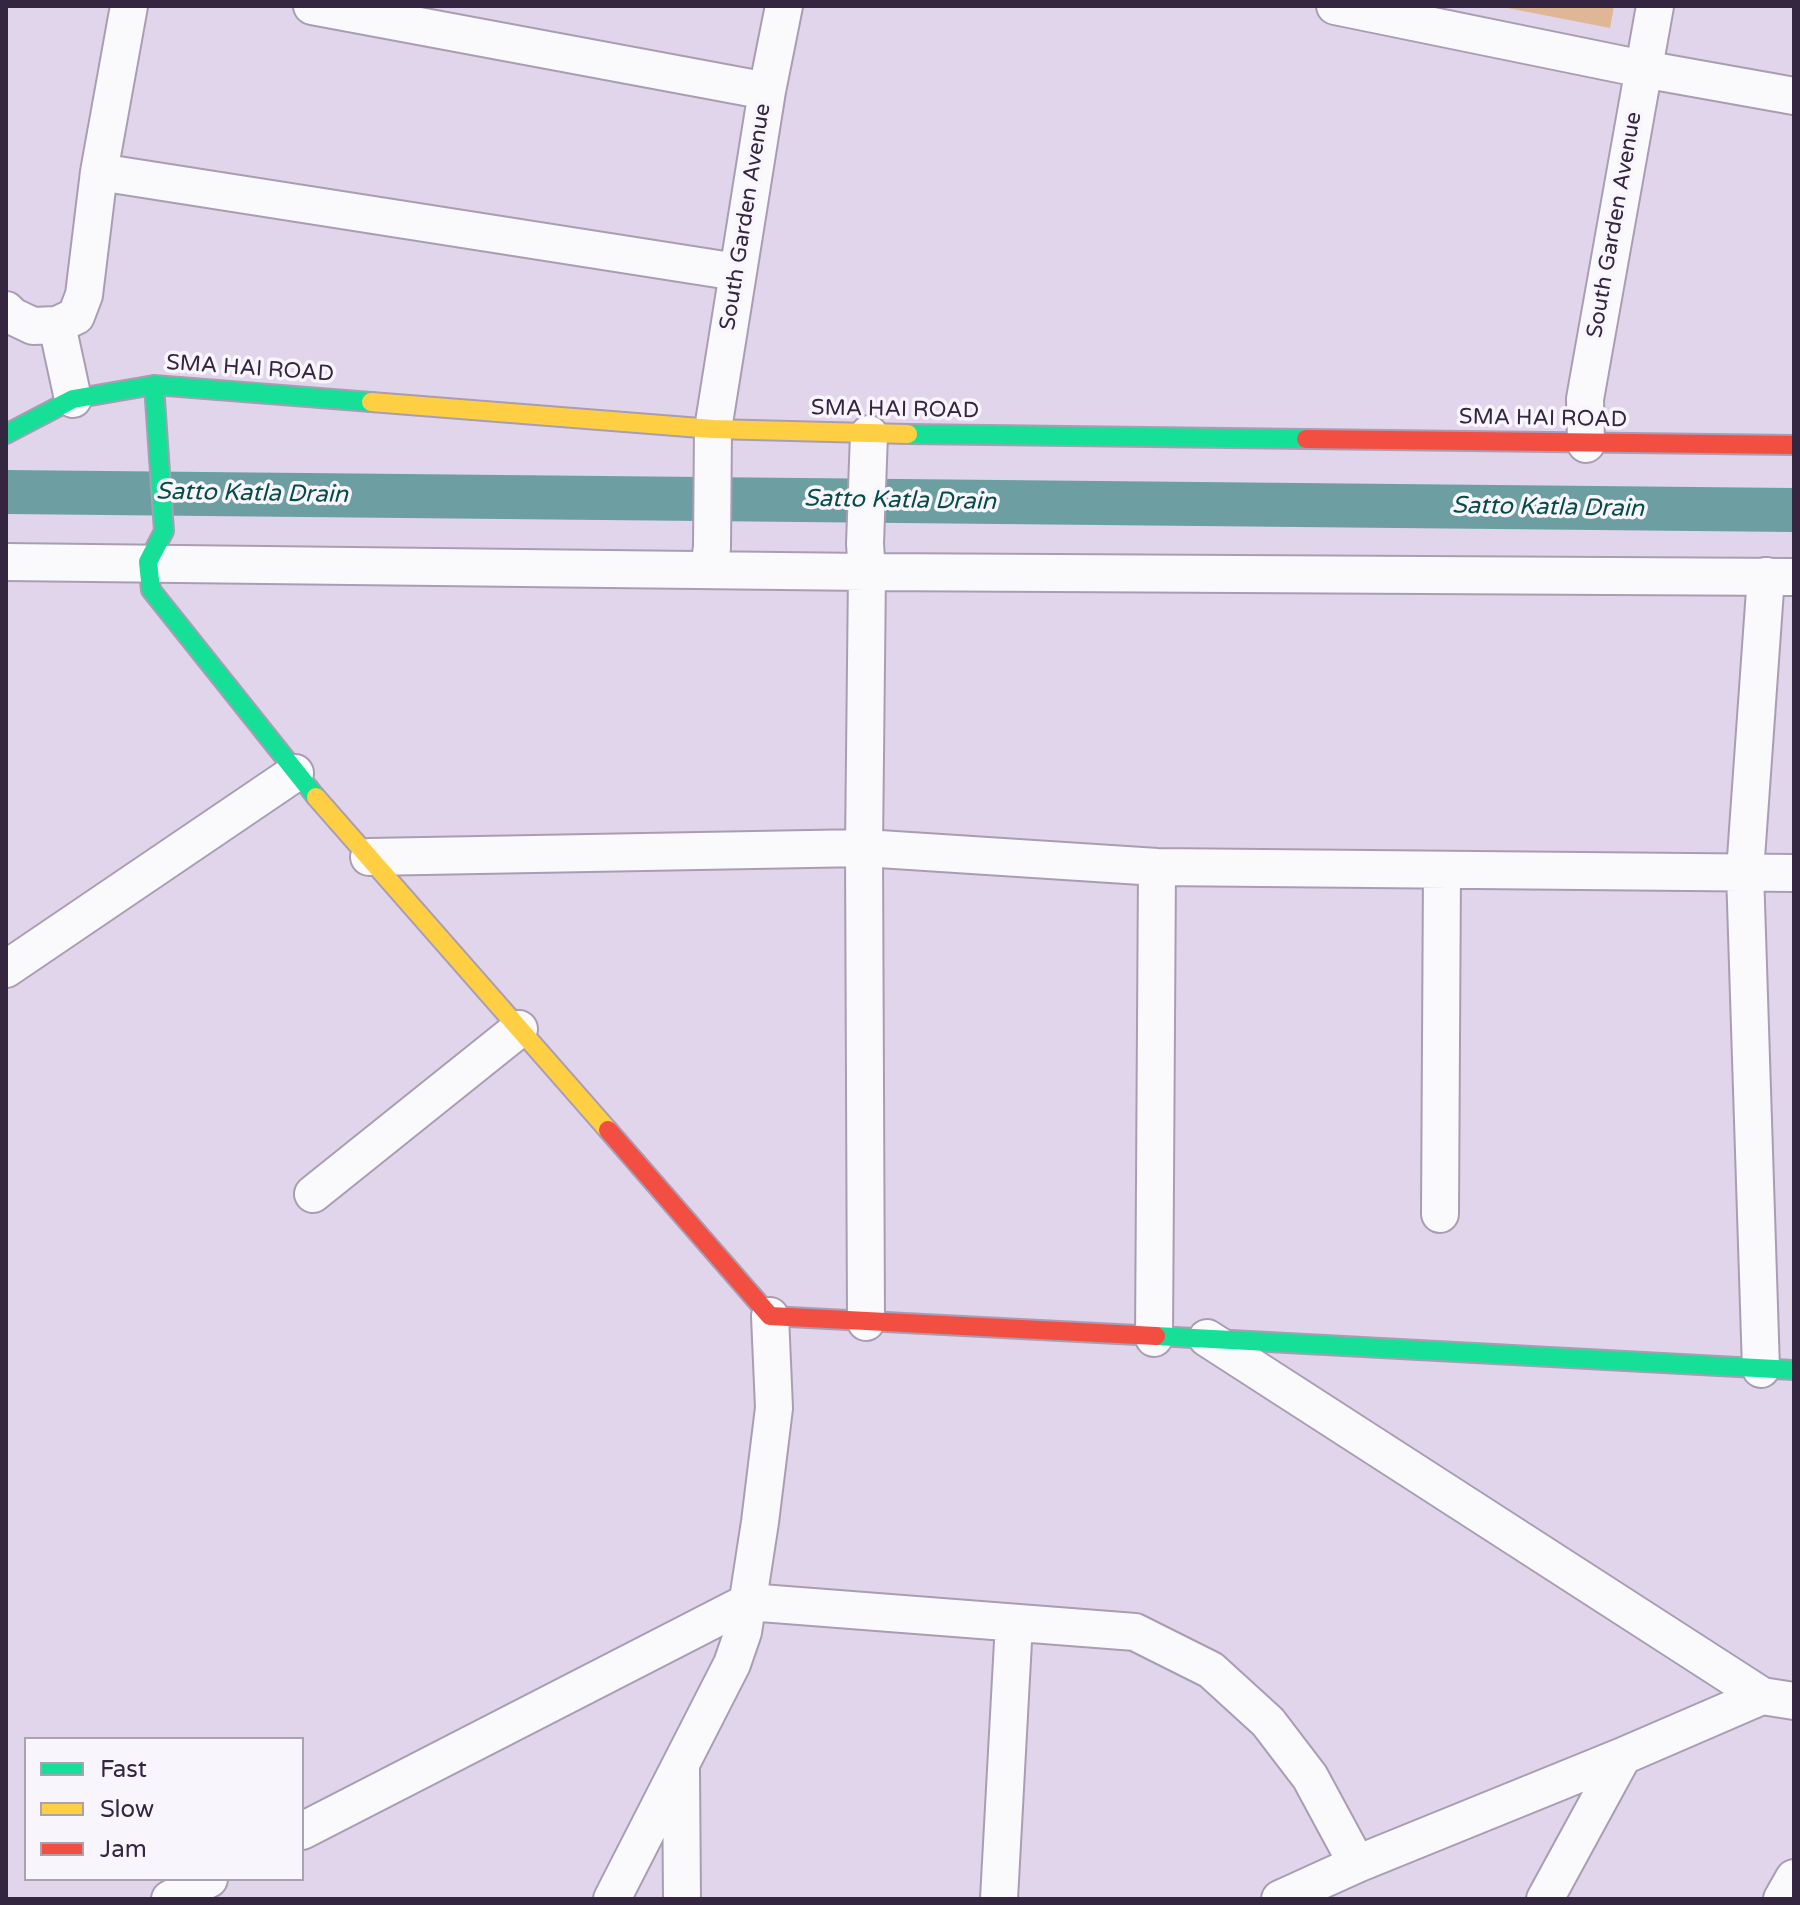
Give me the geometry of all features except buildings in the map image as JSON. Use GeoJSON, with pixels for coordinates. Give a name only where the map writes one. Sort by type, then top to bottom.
{"type":"FeatureCollection","features":[{"type":"Feature","properties":{"kind":"street"},"geometry":{"type":"LineString","coordinates":[[6,310],[33,326],[57,325],[76,316],[84,295],[99,172],[129,6]]}},
{"type":"Feature","properties":{"kind":"street","name":"South Garden Avenue"},"geometry":{"type":"LineString","coordinates":[[710,558],[713,447],[737,272],[784,6]]}},
{"type":"Feature","properties":{"kind":"street"},"geometry":{"type":"LineString","coordinates":[[1335,6],[1643,69],[1794,96]]}},
{"type":"Feature","properties":{"kind":"street","name":"South Garden Avenue"},"geometry":{"type":"LineString","coordinates":[[1586,444],[1585,399],[1655,6]]}},
{"type":"Feature","properties":{"kind":"street"},"geometry":{"type":"LineString","coordinates":[[327,7],[767,91]]}},
{"type":"Feature","properties":{"kind":"street"},"geometry":{"type":"LineString","coordinates":[[99,172],[737,272]]}},
{"type":"Feature","properties":{"kind":"street"},"geometry":{"type":"LineString","coordinates":[[57,325],[73,399]]}},
{"type":"Feature","properties":{"kind":"street"},"geometry":{"type":"LineString","coordinates":[[154,385],[164,531],[148,562],[151,590],[295,773],[770,1316],[774,1408],[743,1632],[732,1664],[612,1899]]}},
{"type":"Feature","properties":{"kind":"street","name":"SMA HAI ROAD"},"geometry":{"type":"LineString","coordinates":[[6,434],[73,399],[154,385],[713,447],[1794,445]]}},
{"type":"Feature","properties":{"kind":"street"},"geometry":{"type":"LineString","coordinates":[[866,1322],[864,848],[868,448]]}},
{"type":"Feature","properties":{"kind":"street"},"geometry":{"type":"LineString","coordinates":[[6,562],[866,558],[1780,577],[1745,872],[1777,1369],[770,1316]]}},
{"type":"Feature","properties":{"kind":"street"},"geometry":{"type":"LineString","coordinates":[[6,969],[295,773]]}},
{"type":"Feature","properties":{"kind":"street"},"geometry":{"type":"LineString","coordinates":[[369,857],[864,848],[1157,867],[1794,873]]}},
{"type":"Feature","properties":{"kind":"street"},"geometry":{"type":"LineString","coordinates":[[1154,1338],[1157,867]]}},
{"type":"Feature","properties":{"kind":"street"},"geometry":{"type":"LineString","coordinates":[[1440,1214],[1442,870]]}},
{"type":"Feature","properties":{"kind":"street"},"geometry":{"type":"LineString","coordinates":[[313,1194],[519,1029]]}},
{"type":"Feature","properties":{"kind":"street"},"geometry":{"type":"LineString","coordinates":[[1207,1338],[1778,1699]]}},
{"type":"Feature","properties":{"kind":"street"},"geometry":{"type":"LineString","coordinates":[[304,1830],[748,1602],[1135,1632],[1211,1670],[1268,1722],[1302,1766],[1357,1864]]}},
{"type":"Feature","properties":{"kind":"street"},"geometry":{"type":"LineString","coordinates":[[999,1899],[1014,1623]]}},
{"type":"Feature","properties":{"kind":"street"},"geometry":{"type":"LineString","coordinates":[[1280,1899],[1357,1864],[1623,1756],[1778,1699]]}},
{"type":"Feature","properties":{"kind":"street"},"geometry":{"type":"LineString","coordinates":[[1545,1899],[1623,1756]]}},
{"type":"Feature","properties":{"kind":"street"},"geometry":{"type":"LineString","coordinates":[[681,1764],[682,1899]]}},
{"type":"Feature","properties":{"kind":"street"},"geometry":{"type":"LineString","coordinates":[[1782,1899],[1794,1878]]}},
{"type":"Feature","properties":{"kind":"street"},"geometry":{"type":"LineString","coordinates":[[170,1899],[205,1881]]}},
{"type":"Feature","properties":{"kind":"shaded area"},"geometry":{"type":"Polygon","coordinates":[[[1497,6],[1614,6],[1610,28],[1497,6]]]}},
{"type":"Feature","properties":{"kind":"waterway","name":"Satto Katla Drain"},"geometry":{"type":"LineString","coordinates":[[6,492],[1794,510]]}},
{"type":"Feature","properties":{"kind":"traffic: fast"},"geometry":{"type":"LineString","coordinates":[[154,385],[164,531],[148,562],[151,590],[316,797]]}},
{"type":"Feature","properties":{"kind":"traffic: fast"},"geometry":{"type":"LineString","coordinates":[[6,434],[73,399],[154,385],[371,402]]}},
{"type":"Feature","properties":{"kind":"traffic: fast"},"geometry":{"type":"LineString","coordinates":[[908,434],[1306,439]]}},
{"type":"Feature","properties":{"kind":"traffic: fast"},"geometry":{"type":"LineString","coordinates":[[1156,1336],[1794,1370]]}},
{"type":"Feature","properties":{"kind":"traffic: slow"},"geometry":{"type":"LineString","coordinates":[[371,402],[713,429],[908,434]]}},
{"type":"Feature","properties":{"kind":"traffic: slow"},"geometry":{"type":"LineString","coordinates":[[316,797],[608,1130]]}},
{"type":"Feature","properties":{"kind":"traffic: jam"},"geometry":{"type":"LineString","coordinates":[[1306,439],[1794,445]]}},
{"type":"Feature","properties":{"kind":"traffic: jam"},"geometry":{"type":"LineString","coordinates":[[608,1130],[770,1316],[1156,1336]]}}]}
